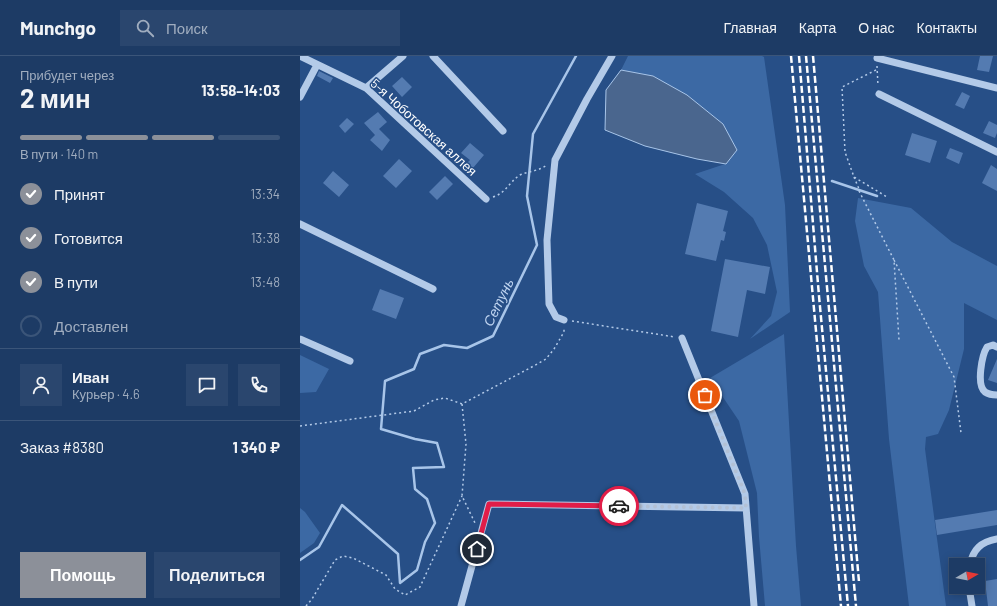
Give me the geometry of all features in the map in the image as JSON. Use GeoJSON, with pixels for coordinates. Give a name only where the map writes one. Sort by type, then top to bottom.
{"type":"FeatureCollection","features":[{"type":"Feature","properties":{"kind":"street","name":"5-я Чоботовская аллея"},"geometry":{"type":"LineString","coordinates":[[300,56],[366,88],[486,199]]}},
{"type":"Feature","properties":{"kind":"street"},"geometry":{"type":"LineString","coordinates":[[366,88],[403,56]]}},
{"type":"Feature","properties":{"kind":"street"},"geometry":{"type":"LineString","coordinates":[[433,56],[503,131]]}},
{"type":"Feature","properties":{"kind":"street"},"geometry":{"type":"LineString","coordinates":[[564,320],[556,317],[549,304],[547,240],[555,160],[587,99],[612,56]]}},
{"type":"Feature","properties":{"kind":"street"},"geometry":{"type":"LineString","coordinates":[[877,58],[997,88]]}},
{"type":"Feature","properties":{"kind":"street"},"geometry":{"type":"LineString","coordinates":[[300,97],[317,65]]}},
{"type":"Feature","properties":{"kind":"street"},"geometry":{"type":"LineString","coordinates":[[879,94],[997,152]]}},
{"type":"Feature","properties":{"kind":"street"},"geometry":{"type":"LineString","coordinates":[[300,224],[433,289]]}},
{"type":"Feature","properties":{"kind":"street"},"geometry":{"type":"LineString","coordinates":[[682,338],[745,494],[754,606]]}},
{"type":"Feature","properties":{"kind":"street"},"geometry":{"type":"LineString","coordinates":[[300,339],[350,361]]}},
{"type":"Feature","properties":{"kind":"street"},"geometry":{"type":"LineString","coordinates":[[997,347],[993,345],[988,347],[984,353],[980,383],[982,389],[986,393],[997,395]]}},
{"type":"Feature","properties":{"kind":"street"},"geometry":{"type":"LineString","coordinates":[[461,606],[489,504],[746,508]]}},
{"type":"Feature","properties":{"kind":"street"},"geometry":{"type":"LineString","coordinates":[[971,558],[972,554],[981,544],[997,539]]}},
{"type":"Feature","properties":{"kind":"street"},"geometry":{"type":"LineString","coordinates":[[970,594],[972,606]]}},
{"type":"Feature","properties":{"kind":"path"},"geometry":{"type":"LineString","coordinates":[[877,58],[876,70],[879,94]]}},
{"type":"Feature","properties":{"kind":"path"},"geometry":{"type":"LineString","coordinates":[[876,70],[842,87],[845,152],[859,190],[954,377],[961,433]]}},
{"type":"Feature","properties":{"kind":"path"},"geometry":{"type":"LineString","coordinates":[[486,199],[500,195],[520,176],[541,169]]}},
{"type":"Feature","properties":{"kind":"path"},"geometry":{"type":"LineString","coordinates":[[854,177],[887,197]]}},
{"type":"Feature","properties":{"kind":"path"},"geometry":{"type":"LineString","coordinates":[[894,260],[899,340]]}},
{"type":"Feature","properties":{"kind":"path"},"geometry":{"type":"LineString","coordinates":[[300,426],[414,411],[434,400],[445,398],[462,404],[546,358],[554,349],[564,332],[564,320],[682,338]]}},
{"type":"Feature","properties":{"kind":"path"},"geometry":{"type":"LineString","coordinates":[[306,606],[312,599],[335,560],[343,556],[353,558],[386,575],[395,589],[406,596],[420,587],[462,496],[466,444],[462,404]]}},
{"type":"Feature","properties":{"kind":"path"},"geometry":{"type":"LineString","coordinates":[[462,496],[481,534]]}},
{"type":"Feature","properties":{"kind":"shaded area"},"geometry":{"type":"Polygon","coordinates":[[[628,56],[764,57],[785,205],[790,312],[750,339],[771,316],[777,292],[767,245],[753,218],[724,192],[695,174],[725,164],[737,149],[653,76],[621,70],[628,56]]]}},
{"type":"Feature","properties":{"kind":"shaded area"},"geometry":{"type":"Polygon","coordinates":[[[621,70],[653,76],[687,95],[723,124],[737,150],[726,164],[697,159],[645,146],[605,130],[606,90],[621,70]]]}},
{"type":"Feature","properties":{"kind":"shaded area"},"geometry":{"type":"Polygon","coordinates":[[[858,198],[911,208],[952,242],[997,266],[997,320],[964,303],[964,349],[949,410],[938,434],[926,437],[925,449],[946,606],[909,606],[889,439],[878,292],[864,266],[855,221],[858,198]]]}},
{"type":"Feature","properties":{"kind":"shaded area"},"geometry":{"type":"Polygon","coordinates":[[[784,334],[796,546],[801,606],[765,606],[757,493],[739,421],[710,378],[784,334]]]}},
{"type":"Feature","properties":{"kind":"shaded area"},"geometry":{"type":"Polygon","coordinates":[[[300,355],[329,369],[316,392],[300,393],[300,355]]]}},
{"type":"Feature","properties":{"kind":"shaded area"},"geometry":{"type":"Polygon","coordinates":[[[300,508],[305,512],[320,533],[314,543],[300,553],[300,508]]]}},
{"type":"Feature","properties":{"kind":"building"},"geometry":{"type":"Polygon","coordinates":[[[980,56],[993,56],[989,72],[977,70],[980,56]]]}},
{"type":"Feature","properties":{"kind":"building"},"geometry":{"type":"Polygon","coordinates":[[[319,71],[333,78],[330,83],[317,76],[319,71]]]}},
{"type":"Feature","properties":{"kind":"building"},"geometry":{"type":"Polygon","coordinates":[[[402,77],[412,87],[402,97],[392,86],[402,77]]]}},
{"type":"Feature","properties":{"kind":"building"},"geometry":{"type":"Polygon","coordinates":[[[962,92],[970,96],[964,109],[955,105],[962,92]]]}},
{"type":"Feature","properties":{"kind":"building"},"geometry":{"type":"Polygon","coordinates":[[[378,112],[387,122],[379,129],[390,140],[382,151],[370,140],[375,135],[364,123],[378,112]]]}},
{"type":"Feature","properties":{"kind":"building"},"geometry":{"type":"Polygon","coordinates":[[[347,118],[354,124],[345,133],[339,126],[347,118]]]}},
{"type":"Feature","properties":{"kind":"building"},"geometry":{"type":"Polygon","coordinates":[[[989,121],[997,125],[997,133],[995,138],[983,133],[989,121]]]}},
{"type":"Feature","properties":{"kind":"building"},"geometry":{"type":"Polygon","coordinates":[[[912,133],[937,141],[930,163],[905,155],[912,133]]]}},
{"type":"Feature","properties":{"kind":"building"},"geometry":{"type":"Polygon","coordinates":[[[470,143],[484,155],[473,168],[467,163],[470,160],[461,153],[470,143]]]}},
{"type":"Feature","properties":{"kind":"building"},"geometry":{"type":"Polygon","coordinates":[[[950,148],[963,153],[959,164],[946,158],[950,148]]]}},
{"type":"Feature","properties":{"kind":"building"},"geometry":{"type":"Polygon","coordinates":[[[399,159],[412,171],[396,188],[383,176],[399,159]]]}},
{"type":"Feature","properties":{"kind":"building"},"geometry":{"type":"Polygon","coordinates":[[[991,165],[997,169],[997,191],[982,183],[991,165]]]}},
{"type":"Feature","properties":{"kind":"building"},"geometry":{"type":"Polygon","coordinates":[[[333,171],[349,185],[339,197],[323,183],[333,171]]]}},
{"type":"Feature","properties":{"kind":"building"},"geometry":{"type":"Polygon","coordinates":[[[445,176],[453,184],[437,200],[429,192],[445,176]]]}},
{"type":"Feature","properties":{"kind":"building"},"geometry":{"type":"Polygon","coordinates":[[[697,203],[728,211],[723,231],[726,232],[724,241],[721,240],[716,261],[685,254],[697,203]]]}},
{"type":"Feature","properties":{"kind":"building"},"geometry":{"type":"Polygon","coordinates":[[[725,259],[770,267],[765,294],[747,290],[738,337],[711,331],[725,259]]]}},
{"type":"Feature","properties":{"kind":"building"},"geometry":{"type":"Polygon","coordinates":[[[380,289],[404,298],[396,319],[372,310],[380,289]]]}},
{"type":"Feature","properties":{"kind":"building"},"geometry":{"type":"Polygon","coordinates":[[[997,359],[997,383],[988,380],[997,359]]]}},
{"type":"Feature","properties":{"kind":"building"},"geometry":{"type":"Polygon","coordinates":[[[997,510],[997,525],[937,535],[935,520],[997,510]]]}},
{"type":"Feature","properties":{"kind":"building"},"geometry":{"type":"Polygon","coordinates":[[[997,579],[997,606],[988,606],[985,581],[997,579]]]}},
{"type":"Feature","properties":{"kind":"waterway","name":"Сетунь"},"geometry":{"type":"LineString","coordinates":[[300,560],[319,547],[342,505],[398,554],[400,583],[417,570],[425,542],[435,523],[427,499],[415,489],[413,468],[444,467],[437,443],[415,439],[381,429],[385,381],[414,369],[420,354],[444,345],[467,348],[493,336],[537,245],[527,196],[533,134],[576,56]]}},
{"type":"Feature","properties":{"kind":"waterway"},"geometry":{"type":"LineString","coordinates":[[832,181],[877,196]]}},
{"type":"Feature","properties":{"kind":"railway"},"geometry":{"type":"LineString","coordinates":[[791,56],[841,606]]}},
{"type":"Feature","properties":{"kind":"railway"},"geometry":{"type":"LineString","coordinates":[[799,56],[819,296],[848,606]]}},
{"type":"Feature","properties":{"kind":"railway"},"geometry":{"type":"LineString","coordinates":[[806,56],[856,606]]}},
{"type":"Feature","properties":{"kind":"railway"},"geometry":{"type":"LineString","coordinates":[[813,56],[859,582]]}},
{"type":"Feature","properties":{"kind":"way so far"},"geometry":{"type":"LineString","coordinates":[[619,506],[746,508],[745,494],[705,395]]}},
{"type":"Feature","properties":{"kind":"route"},"geometry":{"type":"LineString","coordinates":[[477,549],[489,504],[619,506]]}}]}
